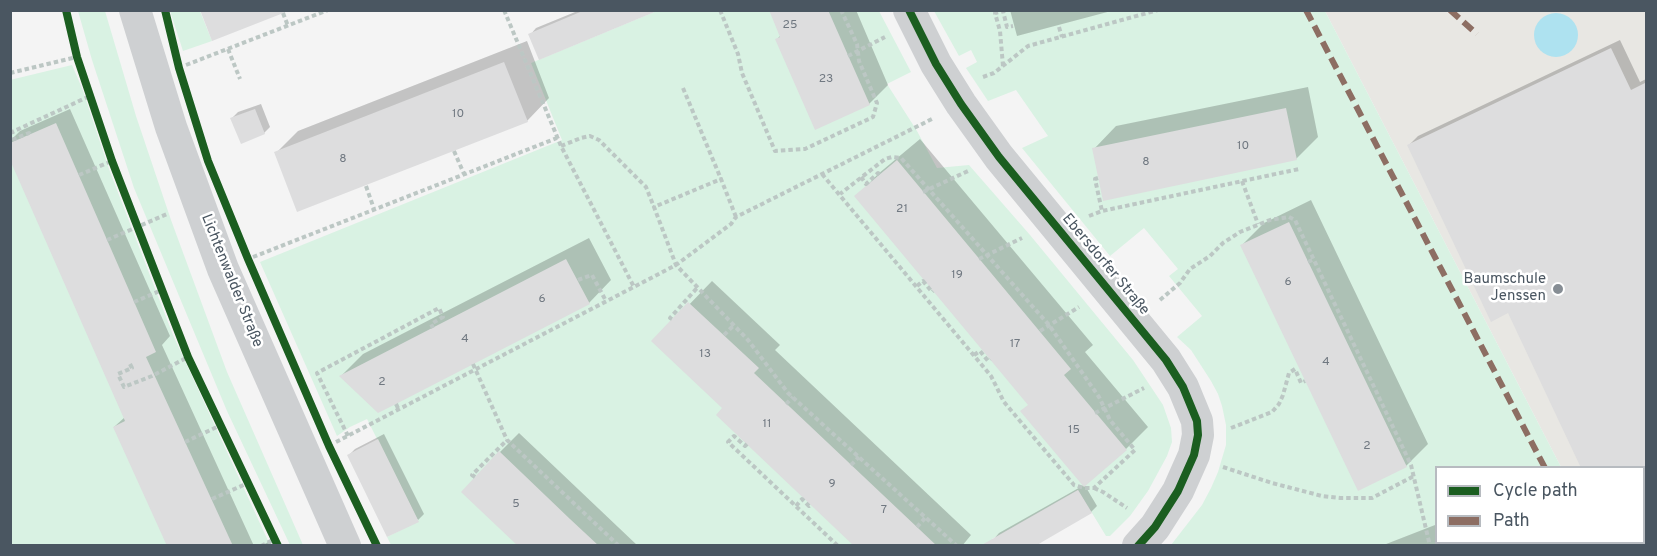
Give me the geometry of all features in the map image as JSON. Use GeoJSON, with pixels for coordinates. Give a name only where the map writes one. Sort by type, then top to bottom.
{"type":"FeatureCollection","features":[{"type":"Feature","properties":{"kind":"street","name":"Lichtenwalder Straße"},"geometry":{"type":"LineString","coordinates":[[135,10],[171,127],[223,269],[345,546]]}},
{"type":"Feature","properties":{"kind":"street","name":"Ebersdorfer Straße"},"geometry":{"type":"LineString","coordinates":[[912,16],[936,64],[999,157],[1184,387],[1197,421],[1196,445]]}},
{"type":"Feature","properties":{"kind":"street"},"geometry":{"type":"LineString","coordinates":[[1146,536],[1178,491],[1196,445]]}},
{"type":"Feature","properties":{"kind":"path"},"geometry":{"type":"LineString","coordinates":[[177,56],[179,68],[328,10]]}},
{"type":"Feature","properties":{"kind":"path"},"geometry":{"type":"LineString","coordinates":[[504,10],[557,138],[634,287]]}},
{"type":"Feature","properties":{"kind":"path"},"geometry":{"type":"LineString","coordinates":[[720,10],[738,54],[742,73],[775,151],[805,149],[873,117],[877,103],[860,61],[857,44],[842,10]]}},
{"type":"Feature","properties":{"kind":"path"},"geometry":{"type":"LineString","coordinates":[[306,458],[676,266],[731,224],[736,217],[822,174],[994,73],[1028,46],[1158,10]]}},
{"type":"Feature","properties":{"kind":"path"},"geometry":{"type":"LineString","coordinates":[[1003,66],[1000,31],[995,13],[1003,11],[1007,27],[1012,26]]}},
{"type":"Feature","properties":{"kind":"path"},"geometry":{"type":"LineString","coordinates":[[283,13],[288,26]]}},
{"type":"Feature","properties":{"kind":"path"},"geometry":{"type":"LineString","coordinates":[[848,56],[912,16]]}},
{"type":"Feature","properties":{"kind":"path"},"geometry":{"type":"LineString","coordinates":[[1059,27],[1062,37]]}},
{"type":"Feature","properties":{"kind":"path"},"geometry":{"type":"LineString","coordinates":[[75,45],[81,67]]}},
{"type":"Feature","properties":{"kind":"path"},"geometry":{"type":"LineString","coordinates":[[228,49],[240,79]]}},
{"type":"Feature","properties":{"kind":"path"},"geometry":{"type":"LineString","coordinates":[[10,73],[77,57]]}},
{"type":"Feature","properties":{"kind":"path"},"geometry":{"type":"LineString","coordinates":[[87,86],[94,107]]}},
{"type":"Feature","properties":{"kind":"path"},"geometry":{"type":"LineString","coordinates":[[684,88],[736,217]]}},
{"type":"Feature","properties":{"kind":"path"},"geometry":{"type":"LineString","coordinates":[[30,134],[14,139],[12,132],[90,96]]}},
{"type":"Feature","properties":{"kind":"path"},"geometry":{"type":"LineString","coordinates":[[561,146],[590,136],[599,140],[646,187],[676,266],[748,340],[793,397],[957,546]]}},
{"type":"Feature","properties":{"kind":"path"},"geometry":{"type":"LineString","coordinates":[[248,259],[557,138]]}},
{"type":"Feature","properties":{"kind":"path"},"geometry":{"type":"LineString","coordinates":[[108,150],[116,172]]}},
{"type":"Feature","properties":{"kind":"path"},"geometry":{"type":"LineString","coordinates":[[454,151],[464,174]]}},
{"type":"Feature","properties":{"kind":"path"},"geometry":{"type":"LineString","coordinates":[[923,192],[999,157]]}},
{"type":"Feature","properties":{"kind":"path"},"geometry":{"type":"LineString","coordinates":[[840,194],[885,159],[901,158],[1048,326],[1099,397],[1110,420],[1135,450],[1094,488]]}},
{"type":"Feature","properties":{"kind":"path"},"geometry":{"type":"LineString","coordinates":[[79,175],[112,161]]}},
{"type":"Feature","properties":{"kind":"path"},"geometry":{"type":"LineString","coordinates":[[979,259],[1030,235],[1081,220],[1102,211],[1299,169]]}},
{"type":"Feature","properties":{"kind":"path"},"geometry":{"type":"LineString","coordinates":[[861,177],[866,184],[878,173],[880,175]]}},
{"type":"Feature","properties":{"kind":"path"},"geometry":{"type":"LineString","coordinates":[[822,174],[974,355],[991,376],[1005,402],[1074,485],[1094,488],[1116,500],[1146,536]]}},
{"type":"Feature","properties":{"kind":"path"},"geometry":{"type":"LineString","coordinates":[[1098,178],[1095,179],[1102,211]]}},
{"type":"Feature","properties":{"kind":"path"},"geometry":{"type":"LineString","coordinates":[[654,207],[720,179]]}},
{"type":"Feature","properties":{"kind":"path"},"geometry":{"type":"LineString","coordinates":[[1242,181],[1258,224]]}},
{"type":"Feature","properties":{"kind":"path"},"geometry":{"type":"LineString","coordinates":[[366,186],[374,209]]}},
{"type":"Feature","properties":{"kind":"path"},"geometry":{"type":"LineString","coordinates":[[107,240],[198,200]]}},
{"type":"Feature","properties":{"kind":"path"},"geometry":{"type":"LineString","coordinates":[[133,216],[141,237]]}},
{"type":"Feature","properties":{"kind":"path"},"geometry":{"type":"LineString","coordinates":[[1134,322],[1180,283],[1190,268],[1210,256],[1223,243],[1240,232],[1278,218],[1288,217],[1295,220],[1411,465],[1430,546]]}},
{"type":"Feature","properties":{"kind":"path"},"geometry":{"type":"LineString","coordinates":[[244,248],[253,270]]}},
{"type":"Feature","properties":{"kind":"path"},"geometry":{"type":"LineString","coordinates":[[1308,262],[1314,260]]}},
{"type":"Feature","properties":{"kind":"path"},"geometry":{"type":"LineString","coordinates":[[578,280],[592,274],[606,301]]}},
{"type":"Feature","properties":{"kind":"path"},"geometry":{"type":"LineString","coordinates":[[158,280],[166,301]]}},
{"type":"Feature","properties":{"kind":"path"},"geometry":{"type":"LineString","coordinates":[[917,286],[923,282],[933,291]]}},
{"type":"Feature","properties":{"kind":"path"},"geometry":{"type":"LineString","coordinates":[[672,319],[670,318],[698,288]]}},
{"type":"Feature","properties":{"kind":"path"},"geometry":{"type":"LineString","coordinates":[[134,302],[162,290]]}},
{"type":"Feature","properties":{"kind":"path"},"geometry":{"type":"LineString","coordinates":[[1040,331],[1108,290]]}},
{"type":"Feature","properties":{"kind":"path"},"geometry":{"type":"LineString","coordinates":[[348,436],[317,373],[439,308],[443,317],[430,324],[433,328]]}},
{"type":"Feature","properties":{"kind":"path"},"geometry":{"type":"LineString","coordinates":[[556,321],[559,326]]}},
{"type":"Feature","properties":{"kind":"path"},"geometry":{"type":"LineString","coordinates":[[724,335],[734,325]]}},
{"type":"Feature","properties":{"kind":"path"},"geometry":{"type":"LineString","coordinates":[[1348,344],[1353,342]]}},
{"type":"Feature","properties":{"kind":"path"},"geometry":{"type":"LineString","coordinates":[[184,346],[193,367]]}},
{"type":"Feature","properties":{"kind":"path"},"geometry":{"type":"LineString","coordinates":[[974,355],[980,351],[988,361],[990,359]]}},
{"type":"Feature","properties":{"kind":"path"},"geometry":{"type":"LineString","coordinates":[[130,364],[132,368],[118,374],[124,387],[152,376],[188,357]]}},
{"type":"Feature","properties":{"kind":"path"},"geometry":{"type":"LineString","coordinates":[[473,364],[507,440],[619,546]]}},
{"type":"Feature","properties":{"kind":"path"},"geometry":{"type":"LineString","coordinates":[[1305,381],[1301,383],[1295,369],[1289,373],[1279,405],[1272,412],[1196,445],[1231,471],[1322,496],[1372,498],[1414,476]]}},
{"type":"Feature","properties":{"kind":"path"},"geometry":{"type":"LineString","coordinates":[[1095,412],[1174,373]]}},
{"type":"Feature","properties":{"kind":"path"},"geometry":{"type":"LineString","coordinates":[[786,404],[793,397]]}},
{"type":"Feature","properties":{"kind":"path"},"geometry":{"type":"LineString","coordinates":[[396,404],[399,410]]}},
{"type":"Feature","properties":{"kind":"path"},"geometry":{"type":"LineString","coordinates":[[216,416],[225,435]]}},
{"type":"Feature","properties":{"kind":"path"},"geometry":{"type":"LineString","coordinates":[[1387,426],[1392,424]]}},
{"type":"Feature","properties":{"kind":"path"},"geometry":{"type":"LineString","coordinates":[[185,442],[221,425]]}},
{"type":"Feature","properties":{"kind":"path"},"geometry":{"type":"LineString","coordinates":[[747,444],[745,446],[734,436],[728,442],[838,546]]}},
{"type":"Feature","properties":{"kind":"path"},"geometry":{"type":"LineString","coordinates":[[475,477],[472,475],[507,440]]}},
{"type":"Feature","properties":{"kind":"path"},"geometry":{"type":"LineString","coordinates":[[851,465],[859,457]]}},
{"type":"Feature","properties":{"kind":"path"},"geometry":{"type":"LineString","coordinates":[[243,473],[252,492]]}},
{"type":"Feature","properties":{"kind":"path"},"geometry":{"type":"LineString","coordinates":[[212,499],[248,483]]}},
{"type":"Feature","properties":{"kind":"path"},"geometry":{"type":"LineString","coordinates":[[796,506],[802,499],[809,506],[811,504]]}},
{"type":"Feature","properties":{"kind":"path"},"geometry":{"type":"LineString","coordinates":[[917,527],[926,517]]}},
{"type":"Feature","properties":{"kind":"path"},"geometry":{"type":"LineString","coordinates":[[261,546],[276,542],[270,530]]}},
{"type":"Feature","properties":{"kind":"shaded area","name":"Baumschule Jenssen"},"geometry":{"type":"Polygon","coordinates":[[[1325,11],[1646,11],[1646,545],[1601,544],[1645,544],[1645,466],[1560,466],[1325,11]]]}},
{"type":"Feature","properties":{"kind":"green space"},"geometry":{"type":"Polygon","coordinates":[[[659,10],[879,11],[911,72],[887,84],[937,168],[969,165],[1133,360],[1163,405],[1171,428],[1172,442],[1167,456],[1148,491],[1130,516],[1110,536],[1106,536],[1078,490],[992,539],[995,545],[391,545],[387,537],[418,521],[367,419],[337,436],[260,262],[562,140],[531,63],[659,10]]]}},
{"type":"Feature","properties":{"kind":"green space"},"geometry":{"type":"Polygon","coordinates":[[[78,11],[105,11],[136,116],[171,220],[227,372],[303,545],[290,545],[227,411],[134,188],[78,11]]]}},
{"type":"Feature","properties":{"kind":"green space"},"geometry":{"type":"Polygon","coordinates":[[[170,11],[200,11],[212,41],[183,51],[170,11]]]}},
{"type":"Feature","properties":{"kind":"green space"},"geometry":{"type":"Polygon","coordinates":[[[934,11],[1325,11],[1560,466],[1435,466],[1435,544],[1602,545],[1171,545],[1202,505],[1218,472],[1226,445],[1226,425],[1218,394],[1191,350],[1177,337],[1202,316],[1169,276],[1178,269],[1144,228],[1110,256],[1022,148],[1048,136],[1016,90],[988,101],[966,68],[977,62],[971,50],[959,56],[934,11]]]}},
{"type":"Feature","properties":{"kind":"green space"},"geometry":{"type":"Polygon","coordinates":[[[72,65],[173,335],[270,545],[11,545],[10,80],[72,65]]]}},
{"type":"Feature","properties":{"kind":"water"},"geometry":{"type":"Polygon","coordinates":[[[1556,13],[1571,20],[1578,35],[1571,50],[1556,57],[1541,50],[1534,35],[1541,20],[1556,13]]]}},
{"type":"Feature","properties":{"kind":"building"},"geometry":{"type":"Polygon","coordinates":[[[200,10],[285,10],[286,12],[212,41],[200,10]]]}},
{"type":"Feature","properties":{"kind":"building"},"geometry":{"type":"Polygon","coordinates":[[[585,10],[657,11],[539,60],[528,34],[585,10]]]}},
{"type":"Feature","properties":{"kind":"building"},"geometry":{"type":"Polygon","coordinates":[[[769,10],[828,10],[870,105],[815,130],[775,39],[780,37],[769,10]]]}},
{"type":"Feature","properties":{"kind":"building","name":"Baumschule Jenssen"},"geometry":{"type":"Polygon","coordinates":[[[1611,48],[1631,90],[1647,82],[1647,468],[1645,466],[1580,466],[1508,313],[1491,322],[1407,145],[1611,48]]]}},
{"type":"Feature","properties":{"kind":"building"},"geometry":{"type":"Polygon","coordinates":[[[504,62],[528,122],[297,212],[274,152],[504,62]]]}},
{"type":"Feature","properties":{"kind":"building"},"geometry":{"type":"Polygon","coordinates":[[[1286,108],[1297,160],[1103,201],[1092,148],[1286,108]]]}},
{"type":"Feature","properties":{"kind":"building"},"geometry":{"type":"Polygon","coordinates":[[[255,109],[265,134],[241,144],[230,118],[255,109]]]}},
{"type":"Feature","properties":{"kind":"building"},"geometry":{"type":"Polygon","coordinates":[[[56,123],[156,352],[146,357],[233,546],[167,546],[113,427],[125,421],[10,160],[10,143],[56,123]]]}},
{"type":"Feature","properties":{"kind":"building"},"geometry":{"type":"Polygon","coordinates":[[[897,160],[1071,369],[1064,375],[1127,450],[1084,487],[1020,411],[1028,405],[854,196],[897,160]]]}},
{"type":"Feature","properties":{"kind":"building"},"geometry":{"type":"Polygon","coordinates":[[[1289,222],[1407,467],[1358,491],[1240,245],[1289,222]]]}},
{"type":"Feature","properties":{"kind":"building"},"geometry":{"type":"Polygon","coordinates":[[[566,259],[590,304],[396,404],[378,413],[339,376],[566,259]]]}},
{"type":"Feature","properties":{"kind":"building"},"geometry":{"type":"Polygon","coordinates":[[[688,302],[759,368],[754,373],[937,546],[854,546],[716,415],[722,408],[651,341],[688,302]]]}},
{"type":"Feature","properties":{"kind":"building"},"geometry":{"type":"Polygon","coordinates":[[[378,439],[419,522],[387,537],[347,455],[378,439]]]}},
{"type":"Feature","properties":{"kind":"building"},"geometry":{"type":"Polygon","coordinates":[[[499,451],[599,546],[518,546],[461,492],[499,451]]]}},
{"type":"Feature","properties":{"kind":"building"},"geometry":{"type":"Polygon","coordinates":[[[1078,490],[1092,513],[1036,546],[980,546],[1078,490]]]}},
{"type":"Feature","properties":{"kind":"marked path"},"geometry":{"type":"LineString","coordinates":[[1306,10],[1544,466]]}},
{"type":"Feature","properties":{"kind":"marked path"},"geometry":{"type":"LineString","coordinates":[[1450,10],[1477,34]]}},
{"type":"Feature","properties":{"kind":"cycle path"},"geometry":{"type":"LineString","coordinates":[[66,10],[77,57],[112,161],[188,357],[278,546]]}},
{"type":"Feature","properties":{"kind":"cycle path"},"geometry":{"type":"LineString","coordinates":[[165,10],[179,68],[208,161],[329,446],[377,546]]}},
{"type":"Feature","properties":{"kind":"cycle path"},"geometry":{"type":"LineString","coordinates":[[909,10],[936,64],[999,157],[1166,360],[1183,387],[1197,421],[1198,435],[1194,455],[1178,491],[1155,527],[1138,546]]}},
{"type":"Feature","properties":{"kind":"place","name":"Baumschule Jenssen"},"geometry":{"type":"Point","coordinates":[1558,289]}}]}
